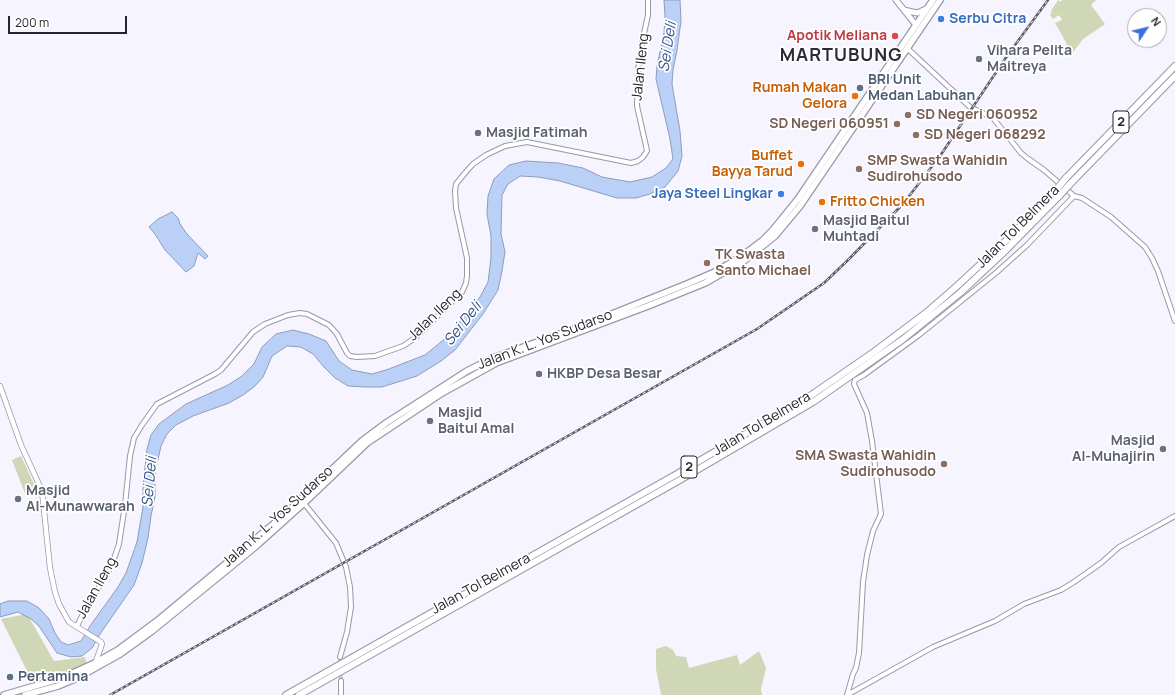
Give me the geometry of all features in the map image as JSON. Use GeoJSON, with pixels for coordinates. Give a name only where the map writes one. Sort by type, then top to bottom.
{"type":"FeatureCollection","features":[{"type":"Feature","properties":{"kind":"highway","name":"Jalan K. L. Yos Sudarso"},"geometry":{"type":"LineString","coordinates":[[889,70],[907,48],[933,0]]}},
{"type":"Feature","properties":{"kind":"highway","name":"Jalan K. L. Yos Sudarso"},"geometry":{"type":"LineString","coordinates":[[25,695],[58,686],[77,678],[118,650],[157,621],[302,502],[367,443],[449,389],[510,357],[648,306],[716,278],[761,248],[775,236],[789,216],[798,199],[826,163],[918,27],[940,0]]}},
{"type":"Feature","properties":{"kind":"highway","name":"Jalan Tol Belmera"},"geometry":{"type":"LineString","coordinates":[[1069,181],[1175,66]]}},
{"type":"Feature","properties":{"kind":"highway","name":"Jalan Tol Belmera"},"geometry":{"type":"LineString","coordinates":[[286,695],[677,474],[810,396],[874,352],[926,313],[957,286],[1058,192],[1175,76]]}},
{"type":"Feature","properties":{"kind":"highway","name":"Jalan Tol Belmera"},"geometry":{"type":"LineString","coordinates":[[299,695],[678,481],[813,402],[902,340],[960,293],[1011,245],[1058,192]]}},
{"type":"Feature","properties":{"kind":"highway","name":"Jalan K. L. Yos Sudarso"},"geometry":{"type":"LineString","coordinates":[[4,695],[62,678],[96,665]]}},
{"type":"Feature","properties":{"kind":"main road"},"geometry":{"type":"LineString","coordinates":[[896,0],[918,27]]}},
{"type":"Feature","properties":{"kind":"main road"},"geometry":{"type":"LineString","coordinates":[[903,9],[917,12],[928,8]]}},
{"type":"Feature","properties":{"kind":"main road"},"geometry":{"type":"LineString","coordinates":[[0,386],[21,445],[42,491],[50,568],[55,592],[69,622],[102,644],[96,665]]}},
{"type":"Feature","properties":{"kind":"street","name":"Jalan Ileng"},"geometry":{"type":"LineString","coordinates":[[77,626],[87,606],[108,573],[115,556],[119,544],[130,456],[134,438],[157,404],[221,370],[253,332],[265,324],[288,315],[300,313],[307,314],[329,324],[337,334],[350,356],[375,356],[403,346],[415,338],[462,292],[466,283],[467,258],[456,208],[456,184],[473,164],[486,155],[505,146],[527,142],[631,163],[644,157],[647,151],[636,106],[638,70],[648,15],[648,0]]}},
{"type":"Feature","properties":{"kind":"street"},"geometry":{"type":"LineString","coordinates":[[907,48],[970,107],[993,118],[1021,153],[1056,179],[1074,196],[1082,198],[1112,217],[1145,247],[1158,271],[1175,321]]}},
{"type":"Feature","properties":{"kind":"street"},"geometry":{"type":"LineString","coordinates":[[847,695],[852,674],[856,668],[859,653],[862,589],[867,555],[873,531],[881,514],[867,413],[854,384],[855,380],[864,376],[919,335],[997,272],[1027,245],[1074,196]]}},
{"type":"Feature","properties":{"kind":"street"},"geometry":{"type":"LineString","coordinates":[[302,502],[336,543],[346,567],[350,586],[351,607],[347,632],[340,657]]}},
{"type":"Feature","properties":{"kind":"street"},"geometry":{"type":"LineString","coordinates":[[847,695],[933,647],[995,621],[1024,604],[1068,586],[1081,578],[1119,547],[1175,516]]}},
{"type":"Feature","properties":{"kind":"street"},"geometry":{"type":"LineString","coordinates":[[341,681],[341,695]]}},
{"type":"Feature","properties":{"kind":"green space"},"geometry":{"type":"Polygon","coordinates":[[[1058,0],[1061,2],[1062,0],[1096,0],[1091,5],[1105,24],[1083,39],[1071,55],[1065,46],[1067,44],[1055,23],[1062,20],[1059,15],[1053,19],[1050,15],[1058,0]]]}},
{"type":"Feature","properties":{"kind":"green space"},"geometry":{"type":"Polygon","coordinates":[[[21,456],[38,493],[26,496],[12,460],[21,456]]]}},
{"type":"Feature","properties":{"kind":"green space"},"geometry":{"type":"Polygon","coordinates":[[[27,614],[54,661],[85,657],[87,666],[35,687],[1,619],[27,614]]]}},
{"type":"Feature","properties":{"kind":"green space"},"geometry":{"type":"Polygon","coordinates":[[[666,646],[673,650],[676,656],[686,657],[689,668],[737,655],[740,665],[759,651],[766,668],[761,689],[762,695],[661,695],[656,669],[656,649],[666,646]]]}},
{"type":"Feature","properties":{"kind":"water","name":"Sei Deli"},"geometry":{"type":"Polygon","coordinates":[[[664,0],[680,0],[681,21],[672,84],[680,131],[682,156],[678,171],[665,187],[650,194],[636,198],[617,198],[560,181],[538,177],[520,176],[508,184],[502,195],[501,234],[505,252],[498,290],[483,314],[455,350],[417,376],[382,387],[364,387],[348,386],[335,378],[313,354],[301,347],[287,346],[272,356],[263,377],[254,387],[229,403],[193,416],[176,425],[167,434],[161,446],[155,473],[155,497],[142,563],[134,585],[92,648],[82,656],[71,657],[57,653],[39,626],[31,619],[18,612],[0,617],[0,604],[8,601],[27,601],[39,608],[49,619],[61,642],[68,645],[81,641],[126,573],[137,542],[143,507],[143,486],[147,449],[151,435],[159,424],[186,404],[228,385],[242,376],[254,364],[262,347],[276,334],[293,330],[309,334],[326,341],[339,361],[352,370],[372,374],[425,355],[447,337],[480,297],[488,282],[491,258],[491,236],[487,214],[488,196],[494,179],[509,165],[526,161],[558,163],[583,168],[602,177],[630,182],[652,177],[666,168],[673,159],[670,139],[656,79],[657,66],[664,33],[664,0]]]}},
{"type":"Feature","properties":{"kind":"water"},"geometry":{"type":"Polygon","coordinates":[[[172,212],[178,218],[187,234],[208,256],[205,259],[198,253],[194,266],[186,272],[165,250],[149,227],[158,219],[172,212]]]}},
{"type":"Feature","properties":{"kind":"tunnel"},"geometry":{"type":"LineString","coordinates":[[340,657],[341,681]]}},
{"type":"Feature","properties":{"kind":"railway"},"geometry":{"type":"LineString","coordinates":[[110,695],[757,329],[824,283],[903,204],[940,156],[1007,56],[1048,0]]}},
{"type":"Feature","properties":{"kind":"place","name":"Serbu Citra"},"geometry":{"type":"Point","coordinates":[941,19]}},
{"type":"Feature","properties":{"kind":"place","name":"Apotik Meliana"},"geometry":{"type":"Point","coordinates":[895,36]}},
{"type":"Feature","properties":{"kind":"place","name":"Vihara Pelita Maitreya"},"geometry":{"type":"Point","coordinates":[979,59]}},
{"type":"Feature","properties":{"kind":"place","name":"BRI Unit Medan Labuhan"},"geometry":{"type":"Point","coordinates":[860,88]}},
{"type":"Feature","properties":{"kind":"place","name":"Rumah Makan Gelora"},"geometry":{"type":"Point","coordinates":[855,96]}},
{"type":"Feature","properties":{"kind":"place","name":"SD Negeri 060952"},"geometry":{"type":"Point","coordinates":[908,115]}},
{"type":"Feature","properties":{"kind":"place","name":"SD Negeri 060951"},"geometry":{"type":"Point","coordinates":[897,124]}},
{"type":"Feature","properties":{"kind":"place","name":"Masjid Fatimah"},"geometry":{"type":"Point","coordinates":[478,133]}},
{"type":"Feature","properties":{"kind":"place","name":"SD Negeri 068292"},"geometry":{"type":"Point","coordinates":[916,135]}},
{"type":"Feature","properties":{"kind":"place","name":"Buffet Bayya Tarud"},"geometry":{"type":"Point","coordinates":[801,164]}},
{"type":"Feature","properties":{"kind":"place","name":"SMP Swasta Wahidin Sudirohusodo"},"geometry":{"type":"Point","coordinates":[859,169]}},
{"type":"Feature","properties":{"kind":"place","name":"Jaya Steel Lingkar"},"geometry":{"type":"Point","coordinates":[781,194]}},
{"type":"Feature","properties":{"kind":"place","name":"Fritto Chicken"},"geometry":{"type":"Point","coordinates":[822,202]}},
{"type":"Feature","properties":{"kind":"place","name":"Masjid Baitul Muhtadi"},"geometry":{"type":"Point","coordinates":[815,229]}},
{"type":"Feature","properties":{"kind":"place","name":"TK Swasta Santo Michael"},"geometry":{"type":"Point","coordinates":[707,263]}},
{"type":"Feature","properties":{"kind":"place","name":"HKBP Desa Besar"},"geometry":{"type":"Point","coordinates":[539,374]}},
{"type":"Feature","properties":{"kind":"place","name":"Masjid Baitul Amal"},"geometry":{"type":"Point","coordinates":[430,421]}},
{"type":"Feature","properties":{"kind":"place","name":"Masjid Al-Muhajirin"},"geometry":{"type":"Point","coordinates":[1163,449]}},
{"type":"Feature","properties":{"kind":"place","name":"SMA Swasta Wahidin Sudirohusodo"},"geometry":{"type":"Point","coordinates":[944,464]}},
{"type":"Feature","properties":{"kind":"place","name":"Masjid Al-Munawwarah"},"geometry":{"type":"Point","coordinates":[18,499]}},
{"type":"Feature","properties":{"kind":"place","name":"Pertamina"},"geometry":{"type":"Point","coordinates":[10,677]}},
{"type":"Feature","properties":{"kind":"district","name":"MARTUBUNG"},"geometry":{"type":"Point","coordinates":[841,56]}}]}
